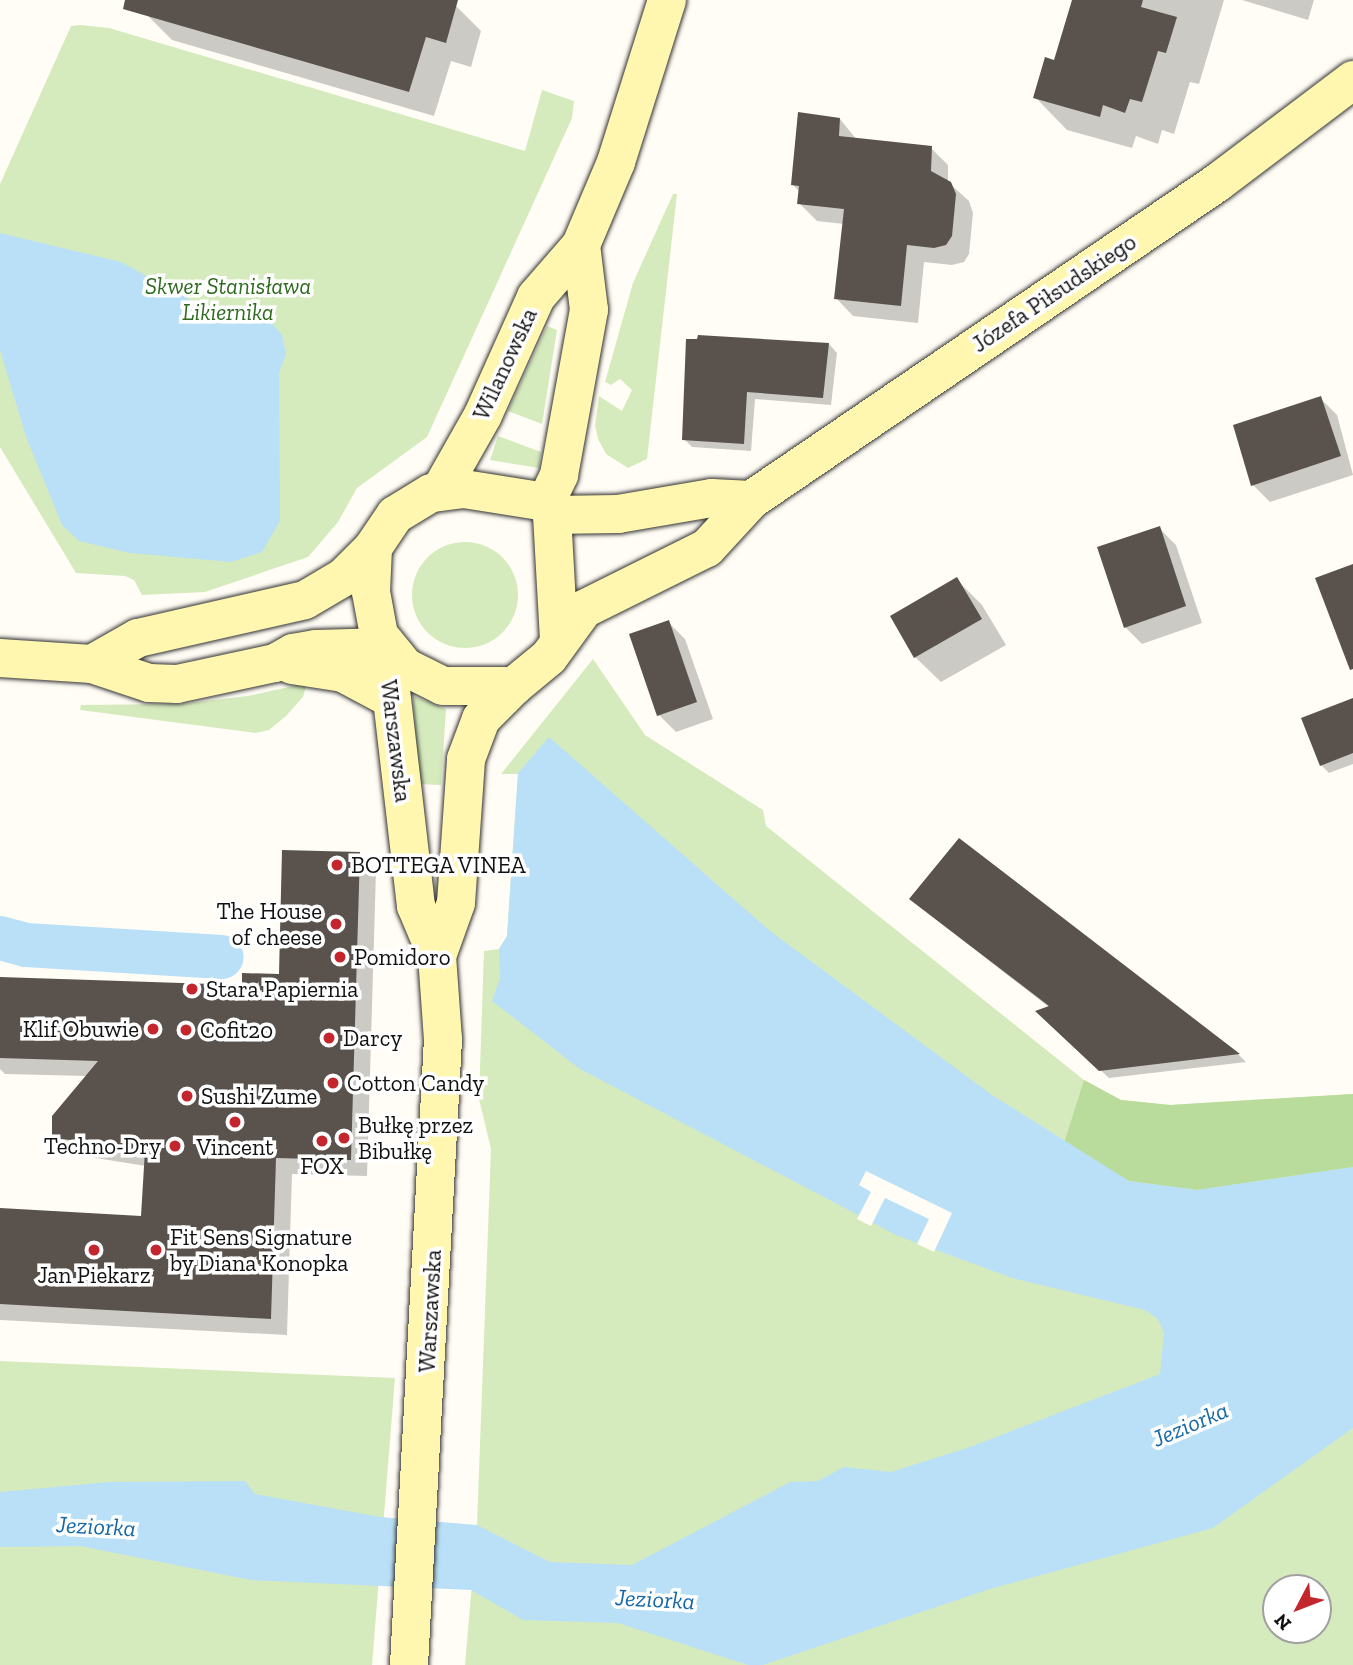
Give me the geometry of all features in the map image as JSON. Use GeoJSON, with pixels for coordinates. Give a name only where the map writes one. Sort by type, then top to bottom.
{"type":"FeatureCollection","features":[{"type":"Feature","properties":{"kind":"main road","name":"Wilanowska"},"geometry":{"type":"LineString","coordinates":[[440,491],[483,415],[536,297],[581,245],[616,162],[667,0]]}},
{"type":"Feature","properties":{"kind":"main road","name":"Józefa Piłsudskiego"},"geometry":{"type":"LineString","coordinates":[[559,639],[573,620],[598,599],[707,548],[751,500],[1217,183],[1353,80]]}},
{"type":"Feature","properties":{"kind":"main road","name":"Wilanowska"},"geometry":{"type":"LineString","coordinates":[[549,508],[558,475],[589,310],[581,245]]}},
{"type":"Feature","properties":{"kind":"main road"},"geometry":{"type":"LineString","coordinates":[[92,664],[138,638],[305,600],[344,577],[373,548],[395,515],[411,503],[440,491],[487,490],[549,508],[618,513],[712,498],[751,500]]}},
{"type":"Feature","properties":{"kind":"main road"},"geometry":{"type":"LineString","coordinates":[[373,548],[373,611],[386,647],[405,667],[443,686],[513,686],[549,657],[559,639],[549,508]]}},
{"type":"Feature","properties":{"kind":"main road"},"geometry":{"type":"LineString","coordinates":[[0,658],[92,664],[149,684],[177,684],[275,663],[293,653],[334,646],[386,647]]}},
{"type":"Feature","properties":{"kind":"main road","name":"Warszawska"},"geometry":{"type":"LineString","coordinates":[[386,647],[388,697],[416,906],[437,956],[442,1091],[409,1665]]}},
{"type":"Feature","properties":{"kind":"main road"},"geometry":{"type":"LineString","coordinates":[[275,663],[333,670],[388,697]]}},
{"type":"Feature","properties":{"kind":"main road","name":"Warszawska"},"geometry":{"type":"LineString","coordinates":[[437,956],[456,903],[466,759],[481,719],[513,686]]}},
{"type":"Feature","properties":{"kind":"green space","name":"Skwer Stanisława Likiernika"},"geometry":{"type":"Polygon","coordinates":[[[71,26],[109,28],[525,151],[542,90],[574,101],[572,118],[427,437],[357,488],[338,522],[308,557],[205,592],[142,595],[134,580],[125,576],[76,573],[0,447],[0,184],[71,26]]]}},
{"type":"Feature","properties":{"kind":"green space"},"geometry":{"type":"Polygon","coordinates":[[[673,194],[677,194],[647,459],[628,468],[606,454],[598,439],[595,426],[599,396],[622,411],[632,390],[620,379],[611,385],[605,382],[633,283],[673,194]]]}},
{"type":"Feature","properties":{"kind":"green space"},"geometry":{"type":"Polygon","coordinates":[[[547,326],[557,330],[542,424],[508,411],[547,326]]]}},
{"type":"Feature","properties":{"kind":"green space"},"geometry":{"type":"Polygon","coordinates":[[[498,436],[541,452],[539,468],[490,460],[498,436]]]}},
{"type":"Feature","properties":{"kind":"green space"},"geometry":{"type":"Polygon","coordinates":[[[465,542],[485,546],[503,557],[514,575],[518,595],[514,615],[503,633],[485,644],[465,648],[445,644],[427,633],[416,615],[412,595],[416,575],[427,557],[445,546],[465,542]]]}},
{"type":"Feature","properties":{"kind":"green space"},"geometry":{"type":"Polygon","coordinates":[[[593,659],[645,735],[763,810],[766,826],[1084,1080],[1121,1100],[1170,1105],[1353,1094],[1353,1665],[465,1665],[477,1525],[491,1149],[479,1099],[484,951],[499,949],[507,936],[518,774],[501,774],[593,659]]]}},
{"type":"Feature","properties":{"kind":"green space"},"geometry":{"type":"Polygon","coordinates":[[[307,683],[303,697],[286,716],[269,730],[256,733],[80,710],[81,705],[180,704],[248,696],[307,683]]]}},
{"type":"Feature","properties":{"kind":"green space"},"geometry":{"type":"Polygon","coordinates":[[[413,696],[446,709],[441,785],[419,784],[413,696]]]}},
{"type":"Feature","properties":{"kind":"green space"},"geometry":{"type":"Polygon","coordinates":[[[1084,1080],[1121,1100],[1170,1105],[1353,1094],[1353,1167],[1197,1190],[1129,1181],[1064,1143],[1084,1080]]]}},
{"type":"Feature","properties":{"kind":"green space"},"geometry":{"type":"Polygon","coordinates":[[[0,1361],[395,1378],[372,1665],[0,1665],[0,1361]]]}},
{"type":"Feature","properties":{"kind":"water"},"geometry":{"type":"Polygon","coordinates":[[[0,233],[121,262],[194,302],[267,318],[282,335],[286,354],[279,373],[280,521],[262,552],[231,562],[130,553],[79,541],[62,525],[26,437],[0,350],[0,233]]]}},
{"type":"Feature","properties":{"kind":"water","name":"Jeziorka"},"geometry":{"type":"Polygon","coordinates":[[[549,737],[770,931],[992,1095],[1129,1181],[1197,1190],[1353,1167],[1353,1428],[1213,1528],[990,1589],[763,1665],[748,1665],[618,1623],[523,1620],[471,1590],[251,1580],[80,1546],[0,1547],[0,1492],[110,1482],[245,1481],[255,1494],[380,1517],[477,1525],[550,1562],[632,1565],[790,1482],[818,1481],[844,1467],[891,1472],[970,1447],[1160,1374],[1164,1333],[1158,1319],[1145,1310],[1012,1278],[898,1236],[580,1069],[492,1001],[500,978],[499,949],[507,936],[518,773],[549,737]]]}},
{"type":"Feature","properties":{"kind":"pier"},"geometry":{"type":"Polygon","coordinates":[[[866,1171],[952,1213],[934,1252],[917,1244],[929,1219],[885,1198],[871,1226],[857,1219],[871,1192],[859,1185],[866,1171]]]}},
{"type":"Feature","properties":{"kind":"building"},"geometry":{"type":"Polygon","coordinates":[[[125,0],[458,0],[446,43],[426,37],[409,92],[123,9],[125,0]]]}},
{"type":"Feature","properties":{"kind":"building"},"geometry":{"type":"Polygon","coordinates":[[[1072,0],[1143,0],[1141,7],[1177,17],[1166,53],[1158,51],[1142,102],[1130,99],[1125,113],[1103,105],[1100,117],[1033,98],[1045,57],[1054,60],[1072,0]]]}},
{"type":"Feature","properties":{"kind":"building"},"geometry":{"type":"Polygon","coordinates":[[[798,112],[840,118],[839,136],[932,146],[931,171],[951,182],[956,194],[952,236],[946,245],[934,248],[907,245],[901,306],[834,299],[844,209],[797,204],[799,186],[791,185],[798,112]]]}},
{"type":"Feature","properties":{"kind":"building"},"geometry":{"type":"Polygon","coordinates":[[[698,335],[829,343],[823,398],[747,392],[744,444],[682,440],[686,339],[697,339],[698,335]]]}},
{"type":"Feature","properties":{"kind":"building"},"geometry":{"type":"Polygon","coordinates":[[[1321,396],[1341,456],[1251,486],[1233,425],[1321,396]]]}},
{"type":"Feature","properties":{"kind":"building"},"geometry":{"type":"Polygon","coordinates":[[[1160,526],[1186,606],[1124,628],[1097,547],[1160,526]]]}},
{"type":"Feature","properties":{"kind":"building"},"geometry":{"type":"Polygon","coordinates":[[[1353,564],[1353,669],[1350,670],[1315,578],[1353,564]]]}},
{"type":"Feature","properties":{"kind":"building"},"geometry":{"type":"Polygon","coordinates":[[[957,577],[982,619],[914,658],[890,616],[957,577]]]}},
{"type":"Feature","properties":{"kind":"building"},"geometry":{"type":"Polygon","coordinates":[[[669,620],[697,702],[657,716],[629,634],[669,620]]]}},
{"type":"Feature","properties":{"kind":"building"},"geometry":{"type":"Polygon","coordinates":[[[1353,698],[1353,753],[1320,766],[1301,718],[1353,698]]]}},
{"type":"Feature","properties":{"kind":"building"},"geometry":{"type":"Polygon","coordinates":[[[959,838],[1240,1054],[1099,1071],[1035,1011],[1049,1006],[909,899],[959,838]]]}},
{"type":"Feature","properties":{"kind":"building"},"geometry":{"type":"Polygon","coordinates":[[[282,850],[360,852],[351,1160],[276,1158],[271,1319],[0,1304],[0,1208],[141,1216],[145,1150],[99,1148],[99,1143],[52,1138],[52,1116],[98,1061],[0,1058],[0,977],[242,985],[242,973],[279,974],[282,850]]]}},
{"type":"Feature","properties":{"kind":"waterway"},"geometry":{"type":"LineString","coordinates":[[0,938],[26,945],[222,957]]}},
{"type":"Feature","properties":{"kind":"place","name":"BOTTEGA VINEA"},"geometry":{"type":"Point","coordinates":[337,865]}},
{"type":"Feature","properties":{"kind":"place","name":"The House of cheese"},"geometry":{"type":"Point","coordinates":[336,924]}},
{"type":"Feature","properties":{"kind":"place","name":"Pomidoro"},"geometry":{"type":"Point","coordinates":[340,957]}},
{"type":"Feature","properties":{"kind":"place","name":"Stara Papiernia"},"geometry":{"type":"Point","coordinates":[192,989]}},
{"type":"Feature","properties":{"kind":"place","name":"Klif Obuwie"},"geometry":{"type":"Point","coordinates":[153,1029]}},
{"type":"Feature","properties":{"kind":"place","name":"Cofit20"},"geometry":{"type":"Point","coordinates":[186,1030]}},
{"type":"Feature","properties":{"kind":"place","name":"Darcy"},"geometry":{"type":"Point","coordinates":[329,1038]}},
{"type":"Feature","properties":{"kind":"place","name":"Cotton Candy"},"geometry":{"type":"Point","coordinates":[333,1083]}},
{"type":"Feature","properties":{"kind":"place","name":"Sushi Zume"},"geometry":{"type":"Point","coordinates":[187,1096]}},
{"type":"Feature","properties":{"kind":"place","name":"Vincent"},"geometry":{"type":"Point","coordinates":[235,1122]}},
{"type":"Feature","properties":{"kind":"place","name":"Bułkę przez Bibułkę"},"geometry":{"type":"Point","coordinates":[344,1138]}},
{"type":"Feature","properties":{"kind":"place","name":"FOX"},"geometry":{"type":"Point","coordinates":[322,1141]}},
{"type":"Feature","properties":{"kind":"place","name":"Techno-Dry"},"geometry":{"type":"Point","coordinates":[175,1146]}},
{"type":"Feature","properties":{"kind":"place","name":"Jan Piekarz"},"geometry":{"type":"Point","coordinates":[94,1250]}},
{"type":"Feature","properties":{"kind":"place","name":"Fit Sens Signature by Diana Konopka"},"geometry":{"type":"Point","coordinates":[156,1250]}}]}
